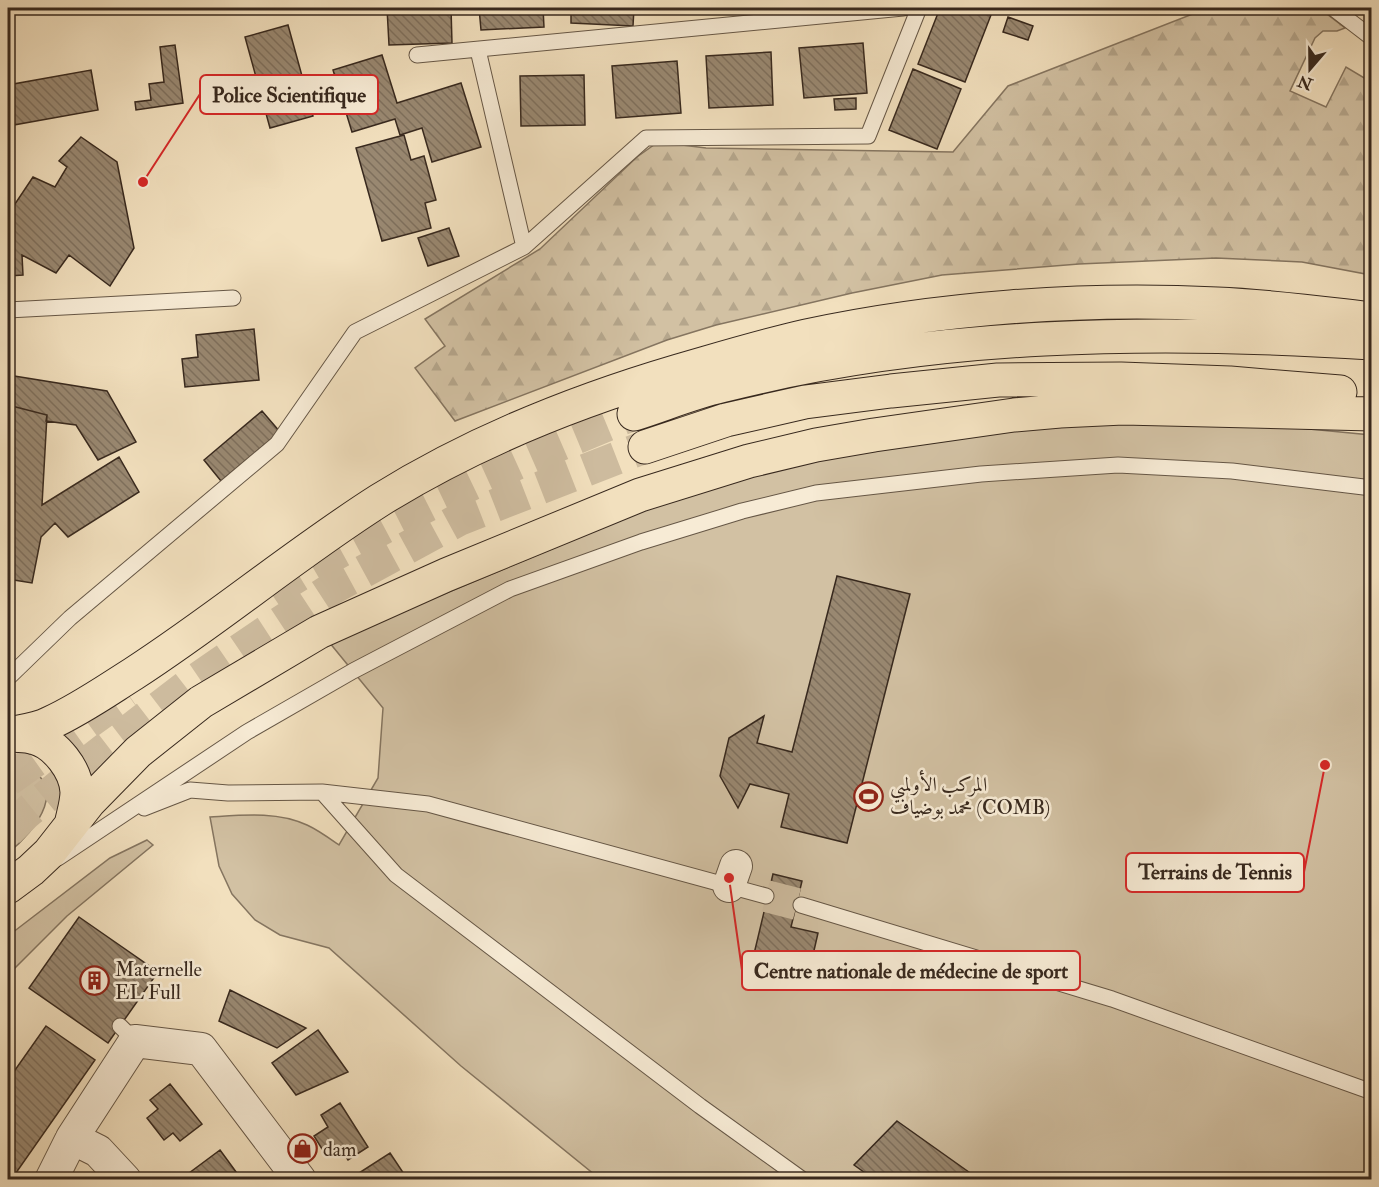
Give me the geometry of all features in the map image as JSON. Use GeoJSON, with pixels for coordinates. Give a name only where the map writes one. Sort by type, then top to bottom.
{"type":"FeatureCollection","features":[{"type":"Feature","properties":{"kind":"highway"},"geometry":{"type":"LineString","coordinates":[[8,734],[32,730],[49,724],[91,700],[191,636],[329,534],[429,471],[518,427],[651,379],[759,347],[809,336],[930,316],[1002,308],[1117,303],[1195,303],[1305,311],[1371,319]]}},
{"type":"Feature","properties":{"kind":"highway"},"geometry":{"type":"LineString","coordinates":[[634,414],[718,386],[803,367],[855,358],[974,344],[1206,335],[1371,343]]}},
{"type":"Feature","properties":{"kind":"highway"},"geometry":{"type":"LineString","coordinates":[[645,447],[726,420],[805,402],[998,380],[1121,379],[1230,384],[1371,395]]}},
{"type":"Feature","properties":{"kind":"highway"},"geometry":{"type":"LineString","coordinates":[[19,878],[49,853],[105,785],[138,752],[201,702],[319,632],[446,575],[651,492],[749,461],[816,445],[946,424],[1037,413],[1123,408],[1371,414]]}},
{"type":"Feature","properties":{"kind":"highway"},"geometry":{"type":"LineString","coordinates":[[8,734],[44,741],[69,766],[77,791],[71,825]]}},
{"type":"Feature","properties":{"kind":"street"},"geometry":{"type":"LineString","coordinates":[[51,1179],[128,1034],[201,1049],[300,1179]]}},
{"type":"Feature","properties":{"kind":"street"},"geometry":{"type":"LineString","coordinates":[[72,1138],[98,1151],[125,1179]]}},
{"type":"Feature","properties":{"kind":"lane"},"geometry":{"type":"LineString","coordinates":[[417,55],[903,8]]}},
{"type":"Feature","properties":{"kind":"lane"},"geometry":{"type":"LineString","coordinates":[[8,678],[70,618],[277,444],[355,332],[524,247],[646,138],[868,136],[919,8]]}},
{"type":"Feature","properties":{"kind":"lane"},"geometry":{"type":"LineString","coordinates":[[1333,8],[1371,38]]}},
{"type":"Feature","properties":{"kind":"lane"},"geometry":{"type":"LineString","coordinates":[[478,50],[524,247]]}},
{"type":"Feature","properties":{"kind":"lane"},"geometry":{"type":"LineString","coordinates":[[8,310],[233,298]]}},
{"type":"Feature","properties":{"kind":"lane"},"geometry":{"type":"LineString","coordinates":[[1305,311],[1371,309]]}},
{"type":"Feature","properties":{"kind":"lane"},"geometry":{"type":"LineString","coordinates":[[19,878],[71,850],[257,726],[353,671],[510,589],[640,542],[742,511],[816,493],[981,474],[1118,465],[1232,471],[1371,488]]}},
{"type":"Feature","properties":{"kind":"lane"},"geometry":{"type":"LineString","coordinates":[[113,820],[190,790],[322,792],[429,804],[733,876],[766,896]]}},
{"type":"Feature","properties":{"kind":"lane"},"geometry":{"type":"LineString","coordinates":[[322,792],[396,875],[700,1106],[803,1179]]}},
{"type":"Feature","properties":{"kind":"lane"},"geometry":{"type":"LineString","coordinates":[[801,905],[1112,999],[1371,1092]]}},
{"type":"Feature","properties":{"kind":"green space"},"geometry":{"type":"Polygon","coordinates":[[[1203,8],[1319,8],[1345,28],[1337,31],[1323,31],[1315,38],[1290,91],[1326,107],[1346,67],[1371,82],[1371,275],[1302,262],[1216,258],[1079,264],[942,275],[852,293],[716,325],[667,340],[455,421],[415,368],[445,346],[425,319],[540,249],[637,157],[658,142],[706,148],[953,152],[1008,86],[1203,10],[1203,8]]]}},
{"type":"Feature","properties":{"kind":"green space","name":"المركب الأولمبي محمد بوضياف (COMB)"},"geometry":{"type":"Polygon","coordinates":[[[1098,422],[1299,428],[1371,435],[1371,1179],[600,1179],[461,1066],[329,948],[280,935],[255,920],[232,894],[219,866],[210,817],[259,815],[284,818],[311,827],[339,845],[378,778],[383,708],[329,642],[681,495],[828,457],[978,433],[1098,422]]]}},
{"type":"Feature","properties":{"kind":"green space"},"geometry":{"type":"Polygon","coordinates":[[[18,765],[35,772],[44,782],[47,794],[38,820],[19,844],[8,853],[8,767],[18,765]]]}},
{"type":"Feature","properties":{"kind":"green space"},"geometry":{"type":"Polygon","coordinates":[[[147,840],[153,845],[67,916],[8,975],[8,936],[110,858],[147,840]]]}},
{"type":"Feature","properties":{"kind":"building"},"geometry":{"type":"Polygon","coordinates":[[[387,8],[451,8],[452,43],[389,45],[387,8]]]}},
{"type":"Feature","properties":{"kind":"building"},"geometry":{"type":"Polygon","coordinates":[[[479,8],[543,8],[544,27],[481,30],[479,8]]]}},
{"type":"Feature","properties":{"kind":"building"},"geometry":{"type":"Polygon","coordinates":[[[571,8],[634,8],[633,26],[571,23],[571,8]]]}},
{"type":"Feature","properties":{"kind":"building"},"geometry":{"type":"Polygon","coordinates":[[[940,8],[973,8],[991,15],[965,82],[918,64],[940,8]]]}},
{"type":"Feature","properties":{"kind":"building"},"geometry":{"type":"Polygon","coordinates":[[[1008,17],[1033,26],[1028,40],[1003,32],[1008,17]]]}},
{"type":"Feature","properties":{"kind":"building"},"geometry":{"type":"Polygon","coordinates":[[[288,25],[313,116],[270,128],[245,37],[288,25]]]}},
{"type":"Feature","properties":{"kind":"building"},"geometry":{"type":"Polygon","coordinates":[[[863,43],[867,93],[804,98],[799,48],[863,43]]]}},
{"type":"Feature","properties":{"kind":"building"},"geometry":{"type":"Polygon","coordinates":[[[175,45],[183,103],[136,110],[135,102],[151,100],[149,84],[164,82],[160,47],[175,45]]]}},
{"type":"Feature","properties":{"kind":"building"},"geometry":{"type":"Polygon","coordinates":[[[771,52],[773,105],[709,108],[706,56],[771,52]]]}},
{"type":"Feature","properties":{"kind":"building"},"geometry":{"type":"Polygon","coordinates":[[[382,55],[397,103],[461,83],[481,147],[432,162],[422,128],[400,135],[395,119],[352,132],[333,70],[382,55]]]}},
{"type":"Feature","properties":{"kind":"building"},"geometry":{"type":"Polygon","coordinates":[[[677,61],[681,113],[616,118],[612,66],[677,61]]]}},
{"type":"Feature","properties":{"kind":"building"},"geometry":{"type":"Polygon","coordinates":[[[913,69],[961,89],[937,149],[889,130],[913,69]]]}},
{"type":"Feature","properties":{"kind":"building"},"geometry":{"type":"Polygon","coordinates":[[[91,70],[98,110],[8,126],[8,85],[91,70]]]}},
{"type":"Feature","properties":{"kind":"building"},"geometry":{"type":"Polygon","coordinates":[[[584,75],[585,125],[521,126],[520,76],[584,75]]]}},
{"type":"Feature","properties":{"kind":"building"},"geometry":{"type":"Polygon","coordinates":[[[856,98],[856,109],[835,110],[834,99],[856,98]]]}},
{"type":"Feature","properties":{"kind":"building"},"geometry":{"type":"Polygon","coordinates":[[[404,135],[411,160],[424,156],[436,200],[425,203],[431,228],[382,241],[356,148],[404,135]]]}},
{"type":"Feature","properties":{"kind":"building"},"geometry":{"type":"Polygon","coordinates":[[[81,137],[117,162],[134,248],[110,286],[69,255],[56,273],[22,255],[23,275],[8,276],[8,191],[13,207],[33,177],[55,187],[67,167],[59,161],[81,137]]]}},
{"type":"Feature","properties":{"kind":"building"},"geometry":{"type":"Polygon","coordinates":[[[449,228],[459,256],[428,266],[418,238],[449,228]]]}},
{"type":"Feature","properties":{"kind":"building"},"geometry":{"type":"Polygon","coordinates":[[[254,329],[259,380],[185,387],[182,359],[198,357],[196,335],[254,329]]]}},
{"type":"Feature","properties":{"kind":"building"},"geometry":{"type":"Polygon","coordinates":[[[8,375],[107,391],[136,442],[98,460],[76,425],[46,421],[47,415],[8,405],[8,375]]]}},
{"type":"Feature","properties":{"kind":"building"},"geometry":{"type":"Polygon","coordinates":[[[8,405],[47,415],[42,505],[119,457],[139,492],[68,537],[55,523],[41,537],[32,583],[8,579],[8,405]]]}},
{"type":"Feature","properties":{"kind":"building"},"geometry":{"type":"Polygon","coordinates":[[[262,411],[280,432],[221,481],[204,460],[262,411]]]}},
{"type":"Feature","properties":{"kind":"building"},"geometry":{"type":"Polygon","coordinates":[[[837,576],[910,594],[847,843],[781,827],[789,794],[750,784],[738,808],[720,776],[729,738],[764,716],[757,743],[792,752],[837,576]]]}},
{"type":"Feature","properties":{"kind":"building"},"geometry":{"type":"Polygon","coordinates":[[[773,874],[802,881],[791,927],[818,933],[810,968],[754,954],[773,874]]]}},
{"type":"Feature","properties":{"kind":"building","name":"Maternelle EL Full"},"geometry":{"type":"Polygon","coordinates":[[[79,917],[158,972],[108,1043],[29,988],[79,917]]]}},
{"type":"Feature","properties":{"kind":"building"},"geometry":{"type":"Polygon","coordinates":[[[230,990],[306,1028],[277,1048],[219,1021],[230,990]]]}},
{"type":"Feature","properties":{"kind":"building"},"geometry":{"type":"Polygon","coordinates":[[[46,1026],[95,1060],[11,1180],[8,1180],[8,1080],[46,1026]]]}},
{"type":"Feature","properties":{"kind":"building"},"geometry":{"type":"Polygon","coordinates":[[[318,1030],[348,1072],[296,1095],[272,1063],[318,1030]]]}},
{"type":"Feature","properties":{"kind":"building"},"geometry":{"type":"Polygon","coordinates":[[[170,1084],[202,1124],[180,1141],[173,1133],[164,1140],[147,1118],[158,1109],[150,1100],[170,1084]]]}},
{"type":"Feature","properties":{"kind":"building"},"geometry":{"type":"Polygon","coordinates":[[[340,1103],[368,1147],[348,1160],[341,1149],[327,1157],[314,1136],[328,1127],[321,1115],[340,1103]]]}},
{"type":"Feature","properties":{"kind":"building"},"geometry":{"type":"Polygon","coordinates":[[[897,1121],[980,1180],[875,1180],[854,1165],[897,1121]]]}},
{"type":"Feature","properties":{"kind":"building"},"geometry":{"type":"Polygon","coordinates":[[[220,1150],[242,1180],[181,1179],[220,1150]]]}},
{"type":"Feature","properties":{"kind":"building"},"geometry":{"type":"Polygon","coordinates":[[[390,1153],[408,1180],[348,1180],[390,1153]]]}},
{"type":"Feature","properties":{"kind":"tunnel"},"geometry":{"type":"LineString","coordinates":[[271,593],[331,556],[452,493],[634,414]]}},
{"type":"Feature","properties":{"kind":"tunnel"},"geometry":{"type":"LineString","coordinates":[[8,831],[81,768],[187,686],[333,588],[460,519],[645,447]]}},
{"type":"Feature","properties":{"kind":"tunnel"},"geometry":{"type":"LineString","coordinates":[[8,780],[128,694]]}},
{"type":"Feature","properties":{"kind":"tunnel"},"geometry":{"type":"LineString","coordinates":[[766,896],[801,905]]}},
{"type":"Feature","properties":{"kind":"place","name":"Police Scientifique"},"geometry":{"type":"Point","coordinates":[143,182]}},
{"type":"Feature","properties":{"kind":"place","name":"Terrains de Tennis"},"geometry":{"type":"Point","coordinates":[1325,765]}},
{"type":"Feature","properties":{"kind":"place","name":"المركب الأولمبي محمد بوضياف (COMB)"},"geometry":{"type":"Point","coordinates":[869,796]}},
{"type":"Feature","properties":{"kind":"place","name":"Centre nationale de médecine de sport"},"geometry":{"type":"Point","coordinates":[729,878]}},
{"type":"Feature","properties":{"kind":"place","name":"Maternelle EL Full"},"geometry":{"type":"Point","coordinates":[94,980]}},
{"type":"Feature","properties":{"kind":"place","name":"dam"},"geometry":{"type":"Point","coordinates":[302,1149]}}]}
